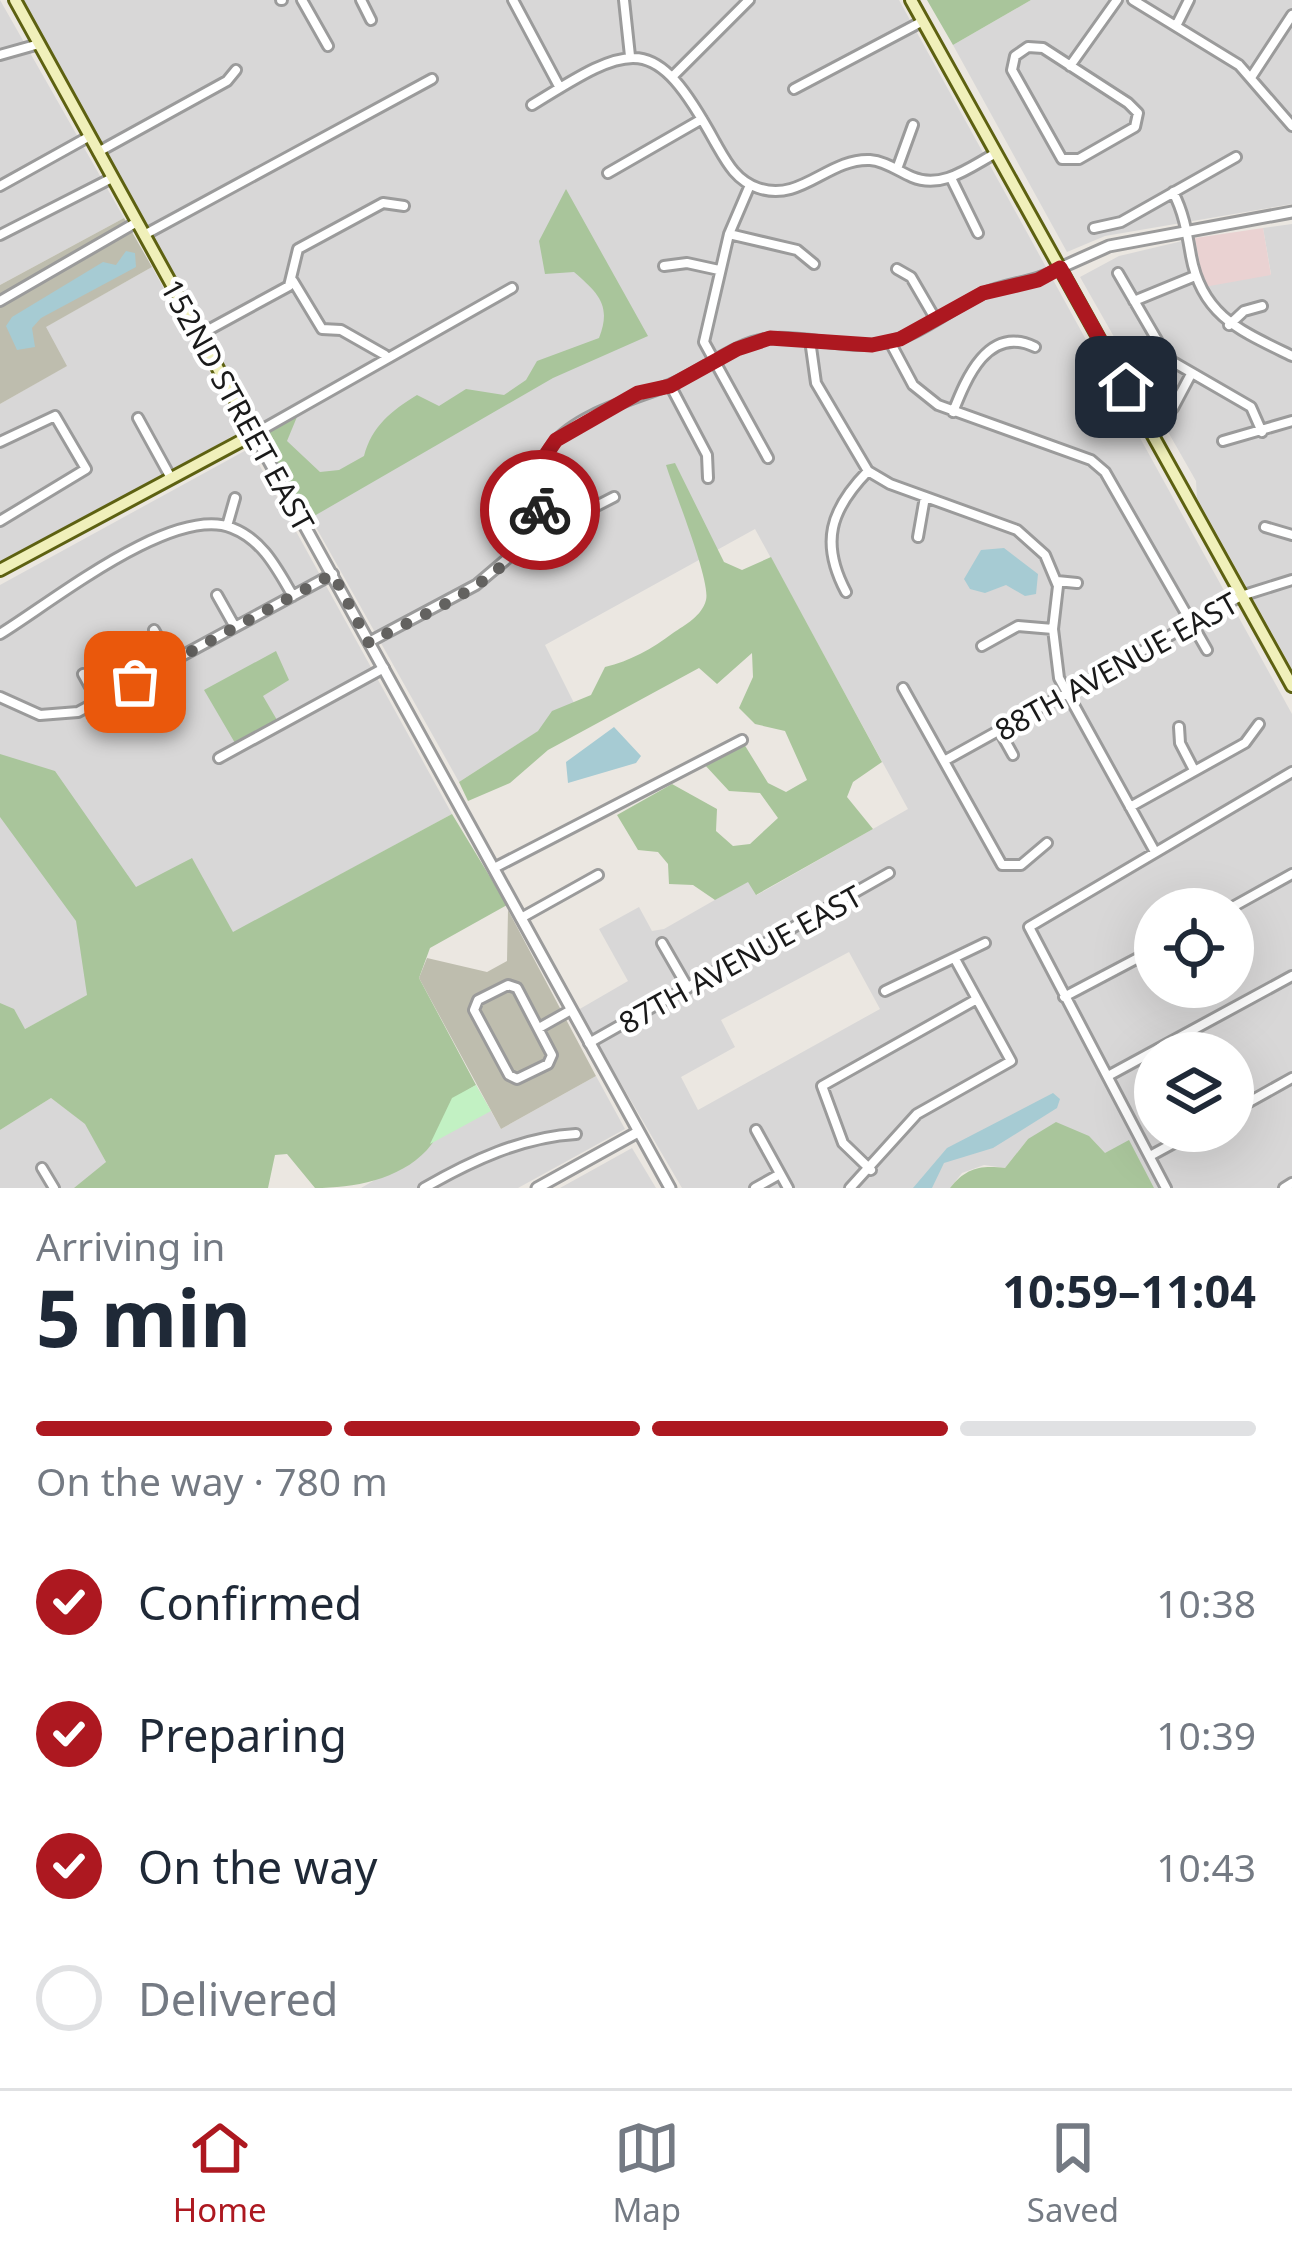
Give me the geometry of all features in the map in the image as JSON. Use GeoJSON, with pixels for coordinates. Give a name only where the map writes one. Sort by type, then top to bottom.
{"type":"FeatureCollection","features":[{"type":"Feature","properties":{"kind":"main road","name":"152ND STREET EAST"},"geometry":{"type":"LineString","coordinates":[[14,0],[254,434]]}},
{"type":"Feature","properties":{"kind":"main road"},"geometry":{"type":"LineString","coordinates":[[911,0],[1292,686]]}},
{"type":"Feature","properties":{"kind":"main road"},"geometry":{"type":"LineString","coordinates":[[0,570],[254,434]]}},
{"type":"Feature","properties":{"kind":"street"},"geometry":{"type":"LineString","coordinates":[[302,0],[328,46]]}},
{"type":"Feature","properties":{"kind":"street"},"geometry":{"type":"LineString","coordinates":[[361,0],[371,20]]}},
{"type":"Feature","properties":{"kind":"street"},"geometry":{"type":"LineString","coordinates":[[513,0],[560,88]]}},
{"type":"Feature","properties":{"kind":"street"},"geometry":{"type":"LineString","coordinates":[[624,0],[630,56]]}},
{"type":"Feature","properties":{"kind":"street"},"geometry":{"type":"LineString","coordinates":[[674,75],[749,0]]}},
{"type":"Feature","properties":{"kind":"street"},"geometry":{"type":"LineString","coordinates":[[1070,66],[1117,0]]}},
{"type":"Feature","properties":{"kind":"street"},"geometry":{"type":"LineString","coordinates":[[1133,0],[1252,76],[1292,126]]}},
{"type":"Feature","properties":{"kind":"street"},"geometry":{"type":"LineString","coordinates":[[1177,24],[1189,0]]}},
{"type":"Feature","properties":{"kind":"street"},"geometry":{"type":"LineString","coordinates":[[1252,76],[1292,16]]}},
{"type":"Feature","properties":{"kind":"street"},"geometry":{"type":"LineString","coordinates":[[794,88],[923,22]]}},
{"type":"Feature","properties":{"kind":"street"},"geometry":{"type":"LineString","coordinates":[[0,55],[39,44]]}},
{"type":"Feature","properties":{"kind":"street"},"geometry":{"type":"LineString","coordinates":[[1032,46],[1070,66],[1129,103],[1138,117],[1131,131],[1079,159],[1064,160],[1012,70],[1015,56],[1032,46]]}},
{"type":"Feature","properties":{"kind":"street"},"geometry":{"type":"LineString","coordinates":[[532,105],[630,56],[656,62],[674,75],[727,164],[750,184],[782,192],[862,160],[921,180],[951,178],[996,153]]}},
{"type":"Feature","properties":{"kind":"street"},"geometry":{"type":"LineString","coordinates":[[98,152],[227,81],[236,70]]}},
{"type":"Feature","properties":{"kind":"street"},"geometry":{"type":"LineString","coordinates":[[144,235],[432,80]]}},
{"type":"Feature","properties":{"kind":"street"},"geometry":{"type":"LineString","coordinates":[[608,172],[702,119]]}},
{"type":"Feature","properties":{"kind":"street"},"geometry":{"type":"LineString","coordinates":[[897,169],[913,125]]}},
{"type":"Feature","properties":{"kind":"street"},"geometry":{"type":"LineString","coordinates":[[0,186],[89,136]]}},
{"type":"Feature","properties":{"kind":"street"},"geometry":{"type":"LineString","coordinates":[[1094,228],[1121,222],[1236,157]]}},
{"type":"Feature","properties":{"kind":"street"},"geometry":{"type":"LineString","coordinates":[[0,235],[112,178]]}},
{"type":"Feature","properties":{"kind":"street"},"geometry":{"type":"LineString","coordinates":[[951,178],[978,233]]}},
{"type":"Feature","properties":{"kind":"street"},"geometry":{"type":"LineString","coordinates":[[750,184],[729,234],[704,338],[768,458]]}},
{"type":"Feature","properties":{"kind":"street"},"geometry":{"type":"LineString","coordinates":[[1174,192],[1195,276],[1208,305],[1229,325],[1292,356]]}},
{"type":"Feature","properties":{"kind":"street"},"geometry":{"type":"LineString","coordinates":[[386,356],[341,331],[322,329],[293,281],[291,262],[298,249],[383,203],[404,206]]}},
{"type":"Feature","properties":{"kind":"street"},"geometry":{"type":"LineString","coordinates":[[528,541],[540,512],[543,459],[556,440],[638,393],[670,386],[770,338],[890,342],[983,293],[1038,280],[1095,249],[1292,212]]}},
{"type":"Feature","properties":{"kind":"street"},"geometry":{"type":"LineString","coordinates":[[0,301],[137,222]]}},
{"type":"Feature","properties":{"kind":"street"},"geometry":{"type":"LineString","coordinates":[[729,234],[797,250],[814,265]]}},
{"type":"Feature","properties":{"kind":"street"},"geometry":{"type":"LineString","coordinates":[[664,266],[687,263],[719,270]]}},
{"type":"Feature","properties":{"kind":"street"},"geometry":{"type":"LineString","coordinates":[[897,269],[911,277],[936,320]]}},
{"type":"Feature","properties":{"kind":"street"},"geometry":{"type":"LineString","coordinates":[[1118,273],[1163,353],[1190,376],[1251,407],[1262,432]]}},
{"type":"Feature","properties":{"kind":"street"},"geometry":{"type":"LineString","coordinates":[[1134,301],[1195,276]]}},
{"type":"Feature","properties":{"kind":"street"},"geometry":{"type":"LineString","coordinates":[[199,335],[293,281]]}},
{"type":"Feature","properties":{"kind":"street"},"geometry":{"type":"LineString","coordinates":[[254,434],[512,288]]}},
{"type":"Feature","properties":{"kind":"street"},"geometry":{"type":"LineString","coordinates":[[1229,325],[1244,310],[1262,306]]}},
{"type":"Feature","properties":{"kind":"street"},"geometry":{"type":"LineString","coordinates":[[810,340],[816,383],[868,470],[1017,530],[1045,555],[1057,581],[1053,628],[1066,694],[1154,850]]}},
{"type":"Feature","properties":{"kind":"street"},"geometry":{"type":"LineString","coordinates":[[890,342],[920,392],[953,412],[1091,460],[1105,472],[1207,650]]}},
{"type":"Feature","properties":{"kind":"street"},"geometry":{"type":"LineString","coordinates":[[953,412],[966,376],[986,353],[1015,342],[1035,347]]}},
{"type":"Feature","properties":{"kind":"street"},"geometry":{"type":"LineString","coordinates":[[1148,426],[1172,408],[1190,376]]}},
{"type":"Feature","properties":{"kind":"street"},"geometry":{"type":"LineString","coordinates":[[670,386],[707,455],[707,478]]}},
{"type":"Feature","properties":{"kind":"street"},"geometry":{"type":"LineString","coordinates":[[0,442],[55,416],[85,473],[0,521]]}},
{"type":"Feature","properties":{"kind":"street"},"geometry":{"type":"LineString","coordinates":[[138,418],[171,478]]}},
{"type":"Feature","properties":{"kind":"street"},"geometry":{"type":"LineString","coordinates":[[1223,441],[1292,421]]}},
{"type":"Feature","properties":{"kind":"street","name":"152ND STREET EAST"},"geometry":{"type":"LineString","coordinates":[[254,434],[670,1188]]}},
{"type":"Feature","properties":{"kind":"street"},"geometry":{"type":"LineString","coordinates":[[846,592],[830,559],[830,536],[850,490],[868,470]]}},
{"type":"Feature","properties":{"kind":"street"},"geometry":{"type":"LineString","coordinates":[[918,537],[925,496]]}},
{"type":"Feature","properties":{"kind":"street"},"geometry":{"type":"LineString","coordinates":[[369,643],[476,585],[528,541],[614,497]]}},
{"type":"Feature","properties":{"kind":"street"},"geometry":{"type":"LineString","coordinates":[[227,526],[235,498]]}},
{"type":"Feature","properties":{"kind":"street"},"geometry":{"type":"LineString","coordinates":[[0,634],[149,541],[182,527],[227,526],[260,546],[292,596]]}},
{"type":"Feature","properties":{"kind":"street"},"geometry":{"type":"LineString","coordinates":[[1264,527],[1292,535]]}},
{"type":"Feature","properties":{"kind":"street"},"geometry":{"type":"LineString","coordinates":[[0,697],[40,715],[78,712],[333,574]]}},
{"type":"Feature","properties":{"kind":"street"},"geometry":{"type":"LineString","coordinates":[[1057,581],[1077,583]]}},
{"type":"Feature","properties":{"kind":"street","name":"88TH AVENUE EAST"},"geometry":{"type":"LineString","coordinates":[[944,761],[1241,596],[1291,584]]}},
{"type":"Feature","properties":{"kind":"street"},"geometry":{"type":"LineString","coordinates":[[217,595],[235,627]]}},
{"type":"Feature","properties":{"kind":"street"},"geometry":{"type":"LineString","coordinates":[[982,646],[1018,626],[1053,628]]}},
{"type":"Feature","properties":{"kind":"street"},"geometry":{"type":"LineString","coordinates":[[154,630],[172,662]]}},
{"type":"Feature","properties":{"kind":"street"},"geometry":{"type":"LineString","coordinates":[[219,758],[383,668]]}},
{"type":"Feature","properties":{"kind":"street"},"geometry":{"type":"LineString","coordinates":[[83,674],[98,701]]}},
{"type":"Feature","properties":{"kind":"street"},"geometry":{"type":"LineString","coordinates":[[903,688],[1002,865],[1021,866],[1047,843]]}},
{"type":"Feature","properties":{"kind":"street"},"geometry":{"type":"LineString","coordinates":[[1130,807],[1245,743],[1259,724]]}},
{"type":"Feature","properties":{"kind":"street"},"geometry":{"type":"LineString","coordinates":[[1179,727],[1180,743],[1194,770]]}},
{"type":"Feature","properties":{"kind":"street"},"geometry":{"type":"LineString","coordinates":[[999,730],[1013,755]]}},
{"type":"Feature","properties":{"kind":"street"},"geometry":{"type":"LineString","coordinates":[[494,868],[742,740]]}},
{"type":"Feature","properties":{"kind":"street"},"geometry":{"type":"LineString","coordinates":[[1166,1188],[1029,927],[1292,772]]}},
{"type":"Feature","properties":{"kind":"street","name":"87TH AVENUE EAST"},"geometry":{"type":"LineString","coordinates":[[590,1042],[889,873]]}},
{"type":"Feature","properties":{"kind":"street"},"geometry":{"type":"LineString","coordinates":[[1254,895],[1292,874]]}},
{"type":"Feature","properties":{"kind":"street"},"geometry":{"type":"LineString","coordinates":[[521,918],[598,875]]}},
{"type":"Feature","properties":{"kind":"street"},"geometry":{"type":"LineString","coordinates":[[662,943],[688,988]]}},
{"type":"Feature","properties":{"kind":"street"},"geometry":{"type":"LineString","coordinates":[[885,991],[985,943]]}},
{"type":"Feature","properties":{"kind":"street"},"geometry":{"type":"LineString","coordinates":[[850,1188],[871,1170],[916,1114],[1012,1061],[955,959]]}},
{"type":"Feature","properties":{"kind":"street"},"geometry":{"type":"LineString","coordinates":[[1064,997],[1134,960]]}},
{"type":"Feature","properties":{"kind":"street"},"geometry":{"type":"LineString","coordinates":[[1108,1076],[1292,976]]}},
{"type":"Feature","properties":{"kind":"street"},"geometry":{"type":"LineString","coordinates":[[514,986],[539,1028],[551,1059],[515,1079],[475,1005],[514,986]]}},
{"type":"Feature","properties":{"kind":"street"},"geometry":{"type":"LineString","coordinates":[[871,1170],[843,1143],[822,1086],[977,999]]}},
{"type":"Feature","properties":{"kind":"street"},"geometry":{"type":"LineString","coordinates":[[539,1028],[572,1010]]}},
{"type":"Feature","properties":{"kind":"street"},"geometry":{"type":"LineString","coordinates":[[1254,1099],[1292,1078]]}},
{"type":"Feature","properties":{"kind":"street"},"geometry":{"type":"LineString","coordinates":[[757,1130],[788,1188]]}},
{"type":"Feature","properties":{"kind":"street"},"geometry":{"type":"LineString","coordinates":[[537,1188],[638,1132]]}},
{"type":"Feature","properties":{"kind":"street"},"geometry":{"type":"LineString","coordinates":[[425,1188],[478,1158],[549,1136],[576,1134]]}},
{"type":"Feature","properties":{"kind":"street"},"geometry":{"type":"LineString","coordinates":[[1150,1156],[1157,1152]]}},
{"type":"Feature","properties":{"kind":"street"},"geometry":{"type":"LineString","coordinates":[[42,1168],[54,1188]]}},
{"type":"Feature","properties":{"kind":"street"},"geometry":{"type":"LineString","coordinates":[[755,1188],[781,1174]]}},
{"type":"Feature","properties":{"kind":"shaded area"},"geometry":{"type":"Polygon","coordinates":[[[0,0],[124,218],[0,285],[0,0]]]}},
{"type":"Feature","properties":{"kind":"shaded area"},"geometry":{"type":"Polygon","coordinates":[[[20,0],[899,0],[1292,714],[1292,1188],[1117,1188],[1028,1139],[1005,1168],[984,1165],[962,1173],[950,1188],[682,1188],[578,1010],[628,981],[599,929],[639,907],[652,931],[664,929],[748,881],[757,895],[908,809],[755,529],[545,645],[576,707],[459,782],[20,0]],[[849,952],[721,1020],[735,1047],[681,1077],[698,1110],[880,1009],[849,952]]]}},
{"type":"Feature","properties":{"kind":"shaded area"},"geometry":{"type":"Polygon","coordinates":[[[1031,0],[1292,0],[1292,204],[1105,236],[1067,252],[953,45],[1031,0]]]}},
{"type":"Feature","properties":{"kind":"shaded area"},"geometry":{"type":"Polygon","coordinates":[[[124,218],[152,267],[46,327],[67,366],[0,404],[0,285],[124,218]]]}},
{"type":"Feature","properties":{"kind":"shaded area"},"geometry":{"type":"Polygon","coordinates":[[[1292,224],[1292,669],[1197,498],[1196,481],[1080,277],[1119,256],[1195,238],[1204,286],[1271,274],[1263,228],[1292,224]]]}},
{"type":"Feature","properties":{"kind":"shaded area"},"geometry":{"type":"Polygon","coordinates":[[[1263,228],[1271,275],[1204,287],[1195,238],[1263,228]]]}},
{"type":"Feature","properties":{"kind":"shaded area"},"geometry":{"type":"Polygon","coordinates":[[[152,267],[242,431],[0,565],[0,404],[66,366],[45,327],[152,267]]]}},
{"type":"Feature","properties":{"kind":"shaded area"},"geometry":{"type":"Polygon","coordinates":[[[250,448],[452,814],[233,933],[191,858],[110,983],[25,1029],[0,1017],[0,585],[250,448]]]}},
{"type":"Feature","properties":{"kind":"shaded area"},"geometry":{"type":"Polygon","coordinates":[[[508,910],[596,1076],[501,1129],[419,978],[427,958],[487,972],[507,961],[508,910]]]}},
{"type":"Feature","properties":{"kind":"shaded area"},"geometry":{"type":"Polygon","coordinates":[[[596,1076],[625,1129],[518,1188],[361,1188],[427,1150],[452,1098],[476,1085],[501,1129],[596,1076]]]}},
{"type":"Feature","properties":{"kind":"shaded area"},"geometry":{"type":"Polygon","coordinates":[[[51,1098],[86,1124],[106,1162],[104,1188],[0,1188],[0,1130],[51,1098]]]}},
{"type":"Feature","properties":{"kind":"shaded area"},"geometry":{"type":"Polygon","coordinates":[[[632,1148],[656,1188],[560,1188],[632,1148]]]}},
{"type":"Feature","properties":{"kind":"green space"},"geometry":{"type":"Polygon","coordinates":[[[927,0],[1031,0],[953,45],[927,0]]]}},
{"type":"Feature","properties":{"kind":"green space"},"geometry":{"type":"Polygon","coordinates":[[[566,189],[648,336],[553,378],[309,519],[262,434],[299,412],[287,441],[320,472],[339,470],[364,456],[384,420],[417,395],[439,406],[466,389],[504,395],[526,380],[537,361],[599,338],[604,317],[596,293],[574,272],[545,274],[539,241],[566,189]]]}},
{"type":"Feature","properties":{"kind":"green space"},"geometry":{"type":"Polygon","coordinates":[[[675,463],[724,562],[742,570],[771,557],[882,762],[853,782],[847,797],[873,829],[756,895],[748,882],[715,900],[693,885],[669,884],[668,864],[658,852],[638,850],[617,815],[672,784],[717,809],[716,831],[733,846],[750,844],[778,818],[760,793],[729,791],[704,764],[744,744],[768,783],[786,792],[807,780],[785,731],[755,724],[739,708],[753,677],[752,653],[717,684],[699,668],[548,750],[510,783],[468,801],[459,782],[538,731],[552,711],[591,695],[605,667],[649,649],[701,611],[706,600],[703,575],[666,465],[675,463]]]}},
{"type":"Feature","properties":{"kind":"green space"},"geometry":{"type":"Polygon","coordinates":[[[276,651],[289,680],[263,696],[277,720],[235,743],[204,690],[276,651]]]}},
{"type":"Feature","properties":{"kind":"green space"},"geometry":{"type":"Polygon","coordinates":[[[0,754],[55,771],[136,887],[192,858],[233,932],[452,814],[507,905],[430,948],[419,978],[476,1085],[454,1101],[427,1150],[403,1169],[345,1186],[315,1188],[287,1154],[275,1155],[268,1188],[74,1188],[106,1162],[85,1124],[51,1098],[0,1130],[0,1003],[14,1009],[25,1029],[87,995],[76,921],[0,817],[0,754]]]}},
{"type":"Feature","properties":{"kind":"green space"},"geometry":{"type":"Polygon","coordinates":[[[476,1085],[491,1111],[430,1144],[452,1098],[476,1085]]]}},
{"type":"Feature","properties":{"kind":"green space"},"geometry":{"type":"Polygon","coordinates":[[[1056,1122],[1089,1136],[1105,1153],[1129,1140],[1154,1188],[950,1188],[974,1169],[1005,1168],[1028,1139],[1056,1122]]]}},
{"type":"Feature","properties":{"kind":"water"},"geometry":{"type":"Polygon","coordinates":[[[126,251],[135,253],[136,267],[41,318],[32,328],[35,347],[17,350],[6,326],[12,317],[103,262],[116,265],[126,251]]]}},
{"type":"Feature","properties":{"kind":"water"},"geometry":{"type":"Polygon","coordinates":[[[1004,548],[1038,574],[1036,594],[1025,596],[1006,585],[985,593],[970,589],[964,579],[981,550],[1004,548]]]}},
{"type":"Feature","properties":{"kind":"water"},"geometry":{"type":"Polygon","coordinates":[[[614,727],[641,756],[636,763],[568,783],[566,762],[614,727]]]}},
{"type":"Feature","properties":{"kind":"water"},"geometry":{"type":"Polygon","coordinates":[[[1053,1093],[1060,1099],[1057,1108],[993,1148],[944,1163],[932,1188],[913,1188],[947,1148],[1053,1093]]]}},
{"type":"Feature","properties":{"kind":"way so far"},"geometry":{"type":"LineString","coordinates":[[135,682],[333,574],[369,643],[476,585],[506,563],[528,541],[540,510]]}},
{"type":"Feature","properties":{"kind":"route"},"geometry":{"type":"LineString","coordinates":[[540,510],[543,459],[556,440],[638,393],[670,386],[737,349],[770,338],[872,345],[900,339],[983,293],[1038,280],[1060,268],[1126,387]]}}]}
